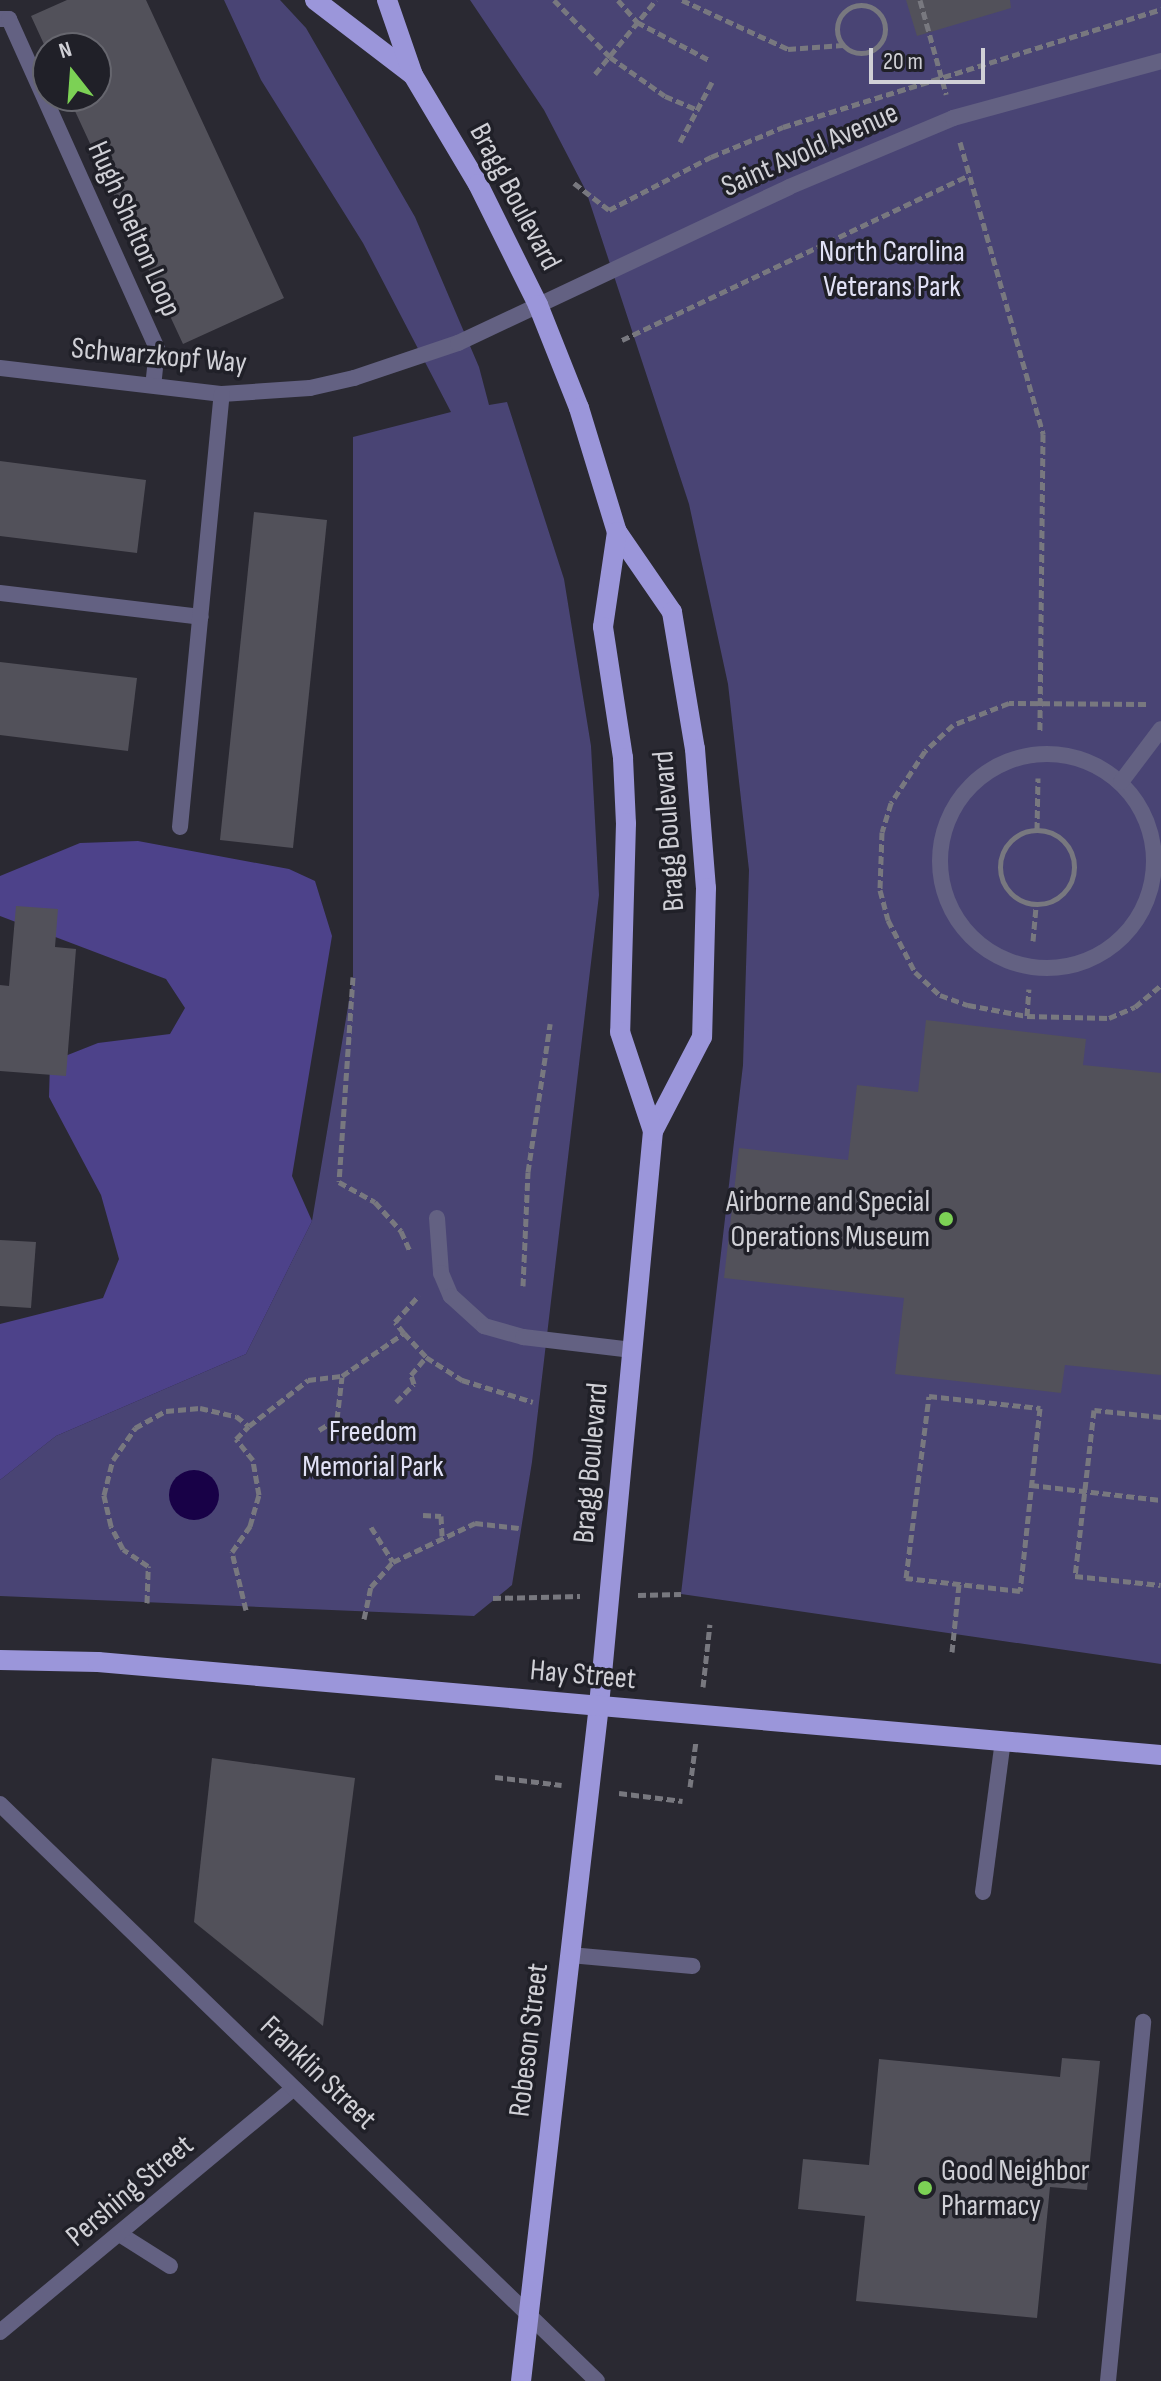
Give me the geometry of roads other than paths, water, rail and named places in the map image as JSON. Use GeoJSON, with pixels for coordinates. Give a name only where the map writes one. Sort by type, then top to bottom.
{"type":"FeatureCollection","features":[{"type":"Feature","properties":{"kind":"main road","name":"Bragg Boulevard"},"geometry":{"type":"LineString","coordinates":[[315,0],[413,75]]}},
{"type":"Feature","properties":{"kind":"main road","name":"Bragg Boulevard"},"geometry":{"type":"LineString","coordinates":[[387,0],[413,75],[478,184],[538,305],[579,408],[617,532],[672,612],[695,749],[706,888],[702,1037],[653,1131],[599,1705]]}},
{"type":"Feature","properties":{"kind":"main road","name":"Bragg Boulevard"},"geometry":{"type":"LineString","coordinates":[[617,532],[603,627],[623,758],[626,823],[620,1032],[653,1131]]}},
{"type":"Feature","properties":{"kind":"main road","name":"Hay Street"},"geometry":{"type":"LineString","coordinates":[[0,1660],[98,1662],[1161,1755]]}},
{"type":"Feature","properties":{"kind":"main road","name":"Robeson Street"},"geometry":{"type":"LineString","coordinates":[[521,2381],[599,1705]]}},
{"type":"Feature","properties":{"kind":"street","name":"Hugh Shelton Loop"},"geometry":{"type":"LineString","coordinates":[[0,19],[9,19],[157,349],[153,385]]}},
{"type":"Feature","properties":{"kind":"street","name":"Saint Avold Avenue"},"geometry":{"type":"LineString","coordinates":[[538,305],[789,187],[953,118],[1161,61]]}},
{"type":"Feature","properties":{"kind":"street","name":"Schwarzkopf Way"},"geometry":{"type":"LineString","coordinates":[[0,368],[222,394],[310,388],[354,378],[458,343],[538,305]]}},
{"type":"Feature","properties":{"kind":"street"},"geometry":{"type":"LineString","coordinates":[[180,827],[222,394]]}},
{"type":"Feature","properties":{"kind":"street"},"geometry":{"type":"LineString","coordinates":[[0,593],[201,617]]}},
{"type":"Feature","properties":{"kind":"street"},"geometry":{"type":"LineString","coordinates":[[1121,782],[1161,729]]}},
{"type":"Feature","properties":{"kind":"street"},"geometry":{"type":"LineString","coordinates":[[1039,754],[1083,759],[1121,782],[1146,817],[1155,862],[1145,906],[1117,942],[1099,955],[1055,968],[1010,961],[972,938],[947,901],[939,857],[950,813],[962,794],[997,766],[1039,754]]}},
{"type":"Feature","properties":{"kind":"street"},"geometry":{"type":"LineString","coordinates":[[437,1218],[441,1273],[451,1296],[484,1326],[532,1338],[632,1350]]}},
{"type":"Feature","properties":{"kind":"street"},"geometry":{"type":"LineString","coordinates":[[983,1892],[1003,1741]]}},
{"type":"Feature","properties":{"kind":"street","name":"Franklin Street"},"geometry":{"type":"LineString","coordinates":[[0,1804],[597,2381]]}},
{"type":"Feature","properties":{"kind":"street"},"geometry":{"type":"LineString","coordinates":[[570,1955],[693,1966]]}},
{"type":"Feature","properties":{"kind":"street"},"geometry":{"type":"LineString","coordinates":[[1108,2381],[1143,2022]]}},
{"type":"Feature","properties":{"kind":"street","name":"Pershing Street"},"geometry":{"type":"LineString","coordinates":[[0,2332],[121,2235],[293,2089]]}},
{"type":"Feature","properties":{"kind":"street"},"geometry":{"type":"LineString","coordinates":[[121,2235],[170,2266]]}},
{"type":"Feature","properties":{"kind":"place","name":"Airborne and Special Operations Museum"},"geometry":{"type":"Point","coordinates":[946,1219]}},
{"type":"Feature","properties":{"kind":"place","name":"Good Neighbor Pharmacy"},"geometry":{"type":"Point","coordinates":[925,2188]}},
{"type":"Feature","properties":{"kind":"park label","name":"North Carolina Veterans Park"},"geometry":{"type":"Point","coordinates":[892,269]}},
{"type":"Feature","properties":{"kind":"park label","name":"Freedom Memorial Park"},"geometry":{"type":"Point","coordinates":[373,1449]}}]}
